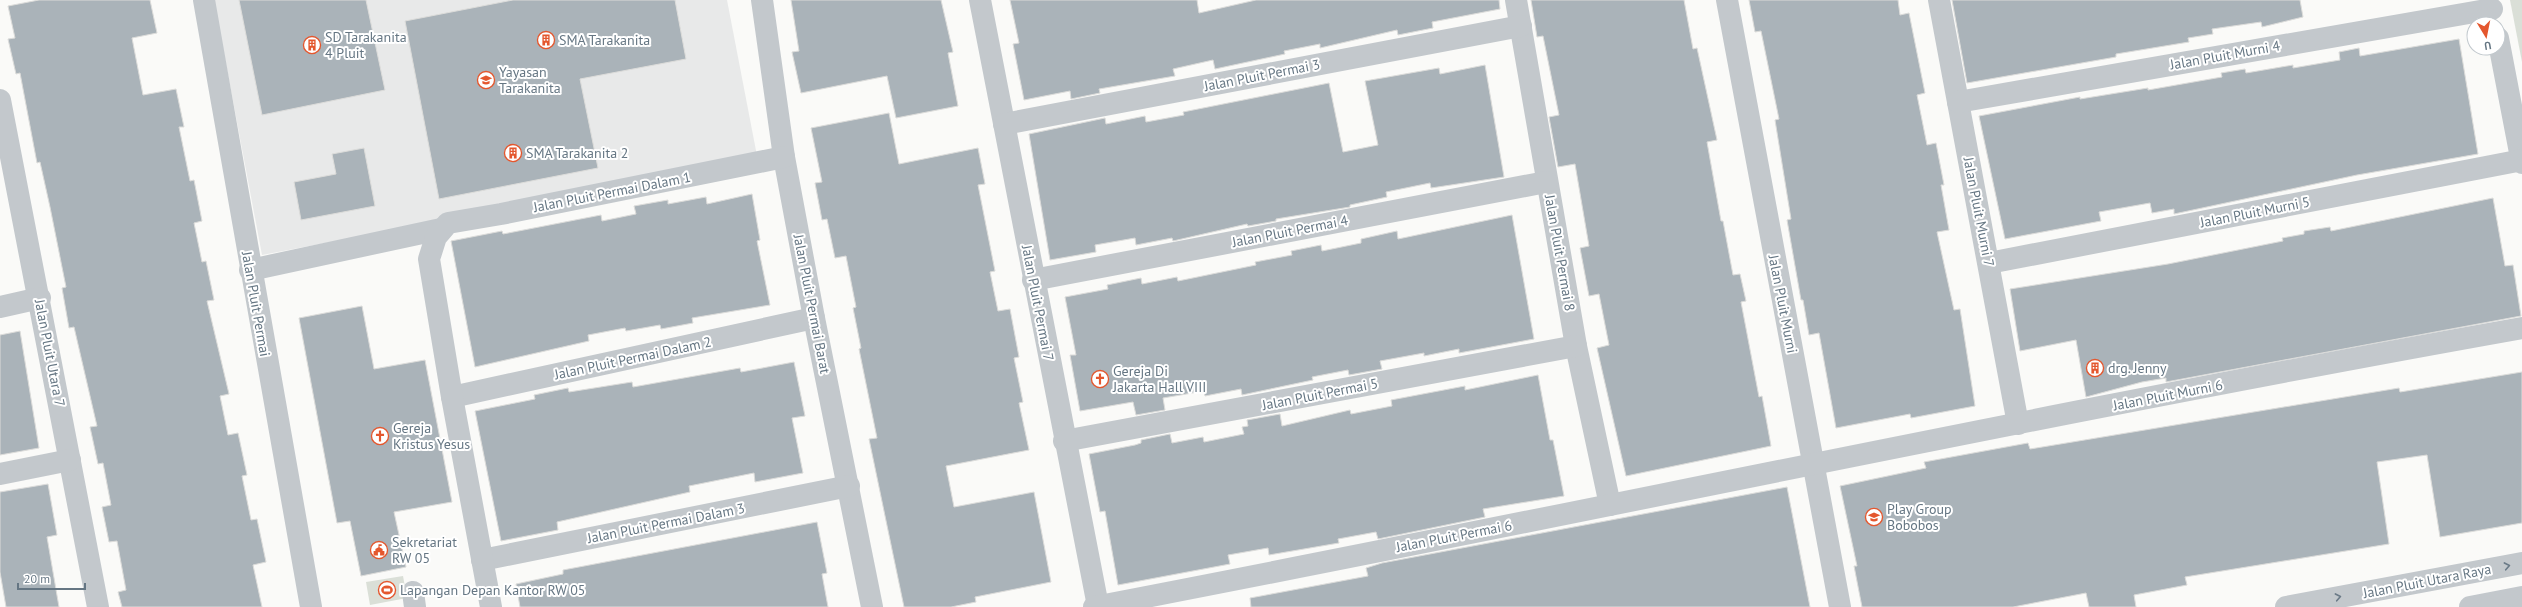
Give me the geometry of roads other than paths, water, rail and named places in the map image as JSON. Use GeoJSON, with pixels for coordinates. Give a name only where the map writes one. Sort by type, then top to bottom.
{"type":"FeatureCollection","features":[{"type":"Feature","properties":{"kind":"street","name":"Jalan Pluit Permai"},"geometry":{"type":"LineString","coordinates":[[204,0],[250,270],[311,607]]}},
{"type":"Feature","properties":{"kind":"street","name":"Jalan Pluit Permai Barat"},"geometry":{"type":"LineString","coordinates":[[762,0],[784,157],[814,318],[849,486],[872,607]]}},
{"type":"Feature","properties":{"kind":"street","name":"Jalan Pluit Permai 7"},"geometry":{"type":"LineString","coordinates":[[980,0],[1096,607]]}},
{"type":"Feature","properties":{"kind":"street","name":"Jalan Pluit Permai 8"},"geometry":{"type":"LineString","coordinates":[[1516,0],[1546,182],[1576,346],[1610,505]]}},
{"type":"Feature","properties":{"kind":"street","name":"Jalan Pluit Murni"},"geometry":{"type":"LineString","coordinates":[[1728,0],[1840,607]]}},
{"type":"Feature","properties":{"kind":"street","name":"Jalan Pluit Murni 7"},"geometry":{"type":"LineString","coordinates":[[1939,0],[2018,424]]}},
{"type":"Feature","properties":{"kind":"street","name":"Jalan Pluit Murni 4"},"geometry":{"type":"LineString","coordinates":[[1958,102],[2493,11]]}},
{"type":"Feature","properties":{"kind":"street","name":"Jalan Pluit Permai 3"},"geometry":{"type":"LineString","coordinates":[[1004,124],[1521,26]]}},
{"type":"Feature","properties":{"kind":"street"},"geometry":{"type":"LineString","coordinates":[[2502,56],[2522,164]]}},
{"type":"Feature","properties":{"kind":"street","name":"Jalan Pluit Utara 7"},"geometry":{"type":"LineString","coordinates":[[0,100],[4,145],[40,298],[98,607]]}},
{"type":"Feature","properties":{"kind":"street","name":"Jalan Pluit Permai Dalam 1"},"geometry":{"type":"LineString","coordinates":[[250,270],[441,229],[448,223],[501,214],[784,157]]}},
{"type":"Feature","properties":{"kind":"street","name":"Jalan Pluit Murni 5"},"geometry":{"type":"LineString","coordinates":[[1989,263],[2522,160]]}},
{"type":"Feature","properties":{"kind":"street","name":"Jalan Pluit Permai 4"},"geometry":{"type":"LineString","coordinates":[[1033,280],[1546,182]]}},
{"type":"Feature","properties":{"kind":"street"},"geometry":{"type":"LineString","coordinates":[[441,229],[432,247],[429,259],[452,397],[491,607]]}},
{"type":"Feature","properties":{"kind":"street"},"geometry":{"type":"LineString","coordinates":[[0,307],[40,298]]}},
{"type":"Feature","properties":{"kind":"street","name":"Jalan Pluit Permai Dalam 2"},"geometry":{"type":"LineString","coordinates":[[452,397],[814,318]]}},
{"type":"Feature","properties":{"kind":"street","name":"Jalan Pluit Murni 6"},"geometry":{"type":"LineString","coordinates":[[1814,464],[2522,328]]}},
{"type":"Feature","properties":{"kind":"street","name":"Jalan Pluit Permai 5"},"geometry":{"type":"LineString","coordinates":[[1064,441],[1576,346]]}},
{"type":"Feature","properties":{"kind":"street"},"geometry":{"type":"LineString","coordinates":[[0,474],[70,460]]}},
{"type":"Feature","properties":{"kind":"street","name":"Jalan Pluit Permai 6"},"geometry":{"type":"LineString","coordinates":[[1096,607],[1814,464]]}},
{"type":"Feature","properties":{"kind":"street","name":"Jalan Pluit Permai Dalam 3"},"geometry":{"type":"LineString","coordinates":[[482,560],[849,486]]}},
{"type":"Feature","properties":{"kind":"street","name":"Jalan Pluit Utara Raya"},"geometry":{"type":"LineString","coordinates":[[2286,607],[2522,563]]}},
{"type":"Feature","properties":{"kind":"street"},"geometry":{"type":"LineString","coordinates":[[2470,607],[2522,596]]}},
{"type":"Feature","properties":{"kind":"place","name":"SMA Tarakanita"},"geometry":{"type":"Point","coordinates":[546,40]}},
{"type":"Feature","properties":{"kind":"place","name":"SD Tarakanita 4 Pluit"},"geometry":{"type":"Point","coordinates":[312,45]}},
{"type":"Feature","properties":{"kind":"place","name":"Yayasan Tarakanita"},"geometry":{"type":"Point","coordinates":[486,80]}},
{"type":"Feature","properties":{"kind":"place","name":"SMA Tarakanita 2"},"geometry":{"type":"Point","coordinates":[513,153]}},
{"type":"Feature","properties":{"kind":"place","name":"drg. Jenny"},"geometry":{"type":"Point","coordinates":[2095,368]}},
{"type":"Feature","properties":{"kind":"place","name":"Gereja Di Jakarta Hall VIII"},"geometry":{"type":"Point","coordinates":[1100,379]}},
{"type":"Feature","properties":{"kind":"place","name":"Gereja Kristus Yesus"},"geometry":{"type":"Point","coordinates":[380,436]}},
{"type":"Feature","properties":{"kind":"place","name":"Play Group Bobobos"},"geometry":{"type":"Point","coordinates":[1874,517]}},
{"type":"Feature","properties":{"kind":"place","name":"Sekretariat RW 05"},"geometry":{"type":"Point","coordinates":[379,550]}},
{"type":"Feature","properties":{"kind":"place","name":"Lapangan Depan Kantor RW 05"},"geometry":{"type":"Point","coordinates":[387,590]}}]}
